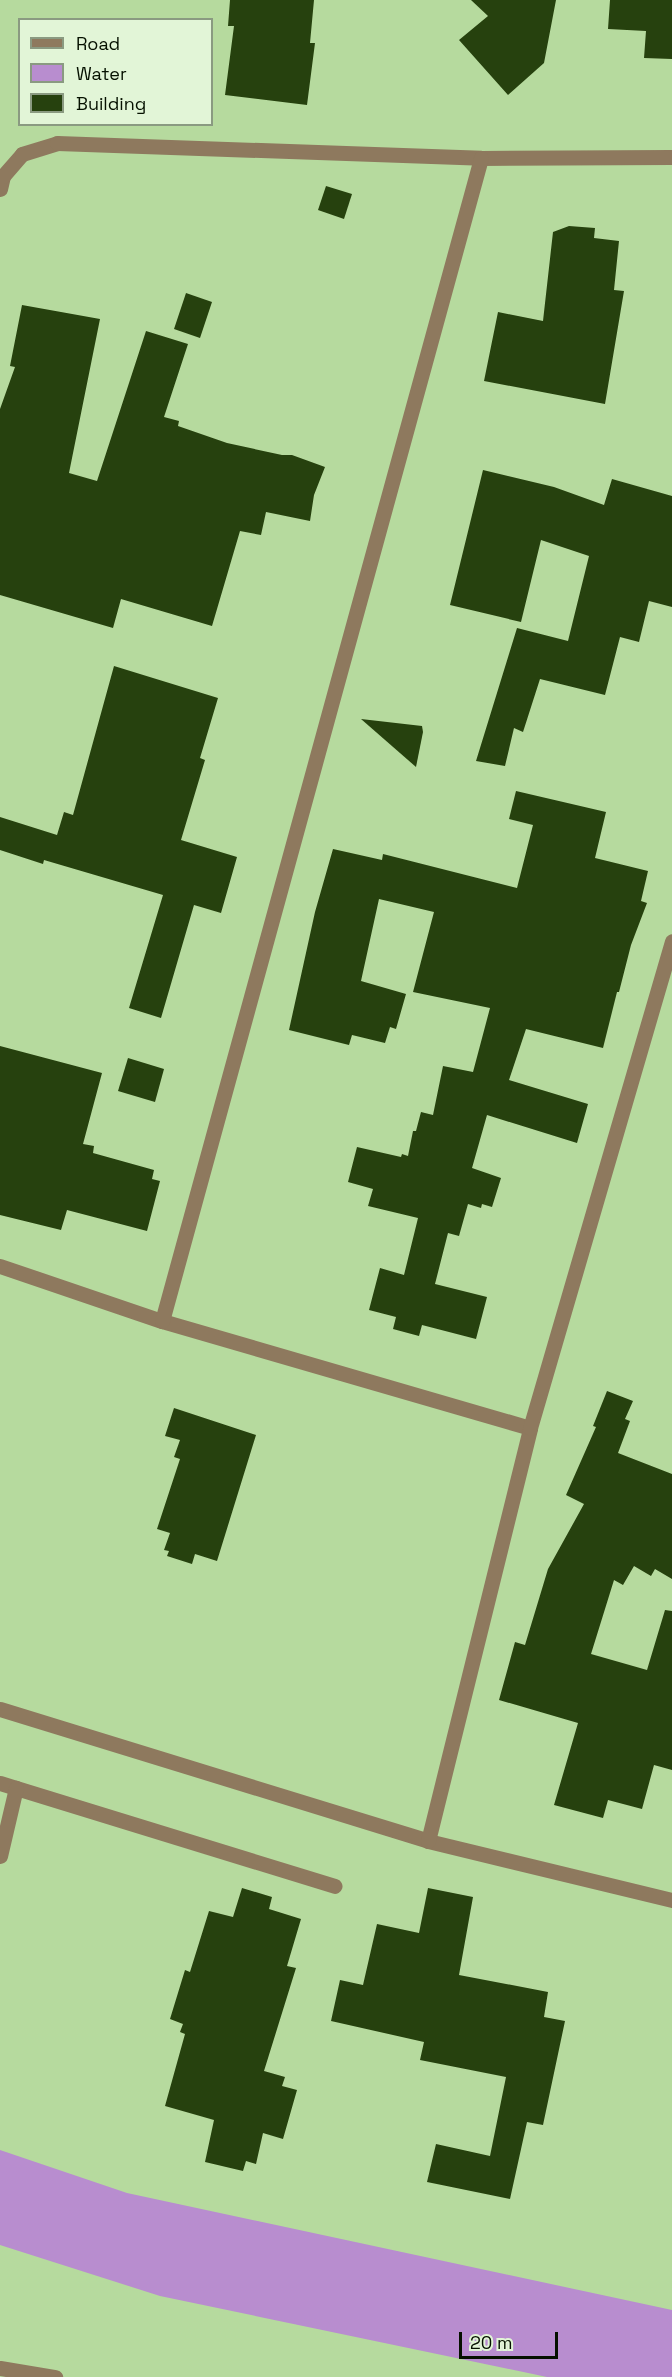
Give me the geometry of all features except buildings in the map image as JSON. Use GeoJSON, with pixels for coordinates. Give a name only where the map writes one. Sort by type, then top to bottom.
{"type":"FeatureCollection","features":[{"type":"Feature","properties":{"kind":"street"},"geometry":{"type":"LineString","coordinates":[[0,189],[3,176],[22,154],[57,143],[481,158],[672,157]]}},
{"type":"Feature","properties":{"kind":"street"},"geometry":{"type":"LineString","coordinates":[[162,1321],[481,158]]}},
{"type":"Feature","properties":{"kind":"street"},"geometry":{"type":"LineString","coordinates":[[428,1841],[530,1428],[672,941]]}},
{"type":"Feature","properties":{"kind":"street"},"geometry":{"type":"LineString","coordinates":[[0,1266],[162,1321],[530,1428]]}},
{"type":"Feature","properties":{"kind":"street"},"geometry":{"type":"LineString","coordinates":[[0,1708],[428,1841],[672,1900]]}},
{"type":"Feature","properties":{"kind":"street"},"geometry":{"type":"LineString","coordinates":[[0,1783],[334,1886]]}},
{"type":"Feature","properties":{"kind":"street"},"geometry":{"type":"LineString","coordinates":[[0,1856],[16,1788]]}},
{"type":"Feature","properties":{"kind":"street"},"geometry":{"type":"LineString","coordinates":[[0,2368],[55,2377]]}},
{"type":"Feature","properties":{"kind":"water"},"geometry":{"type":"Polygon","coordinates":[[[0,2150],[127,2193],[672,2310],[672,2377],[547,2377],[160,2296],[0,2245],[0,2150]]]}}]}
